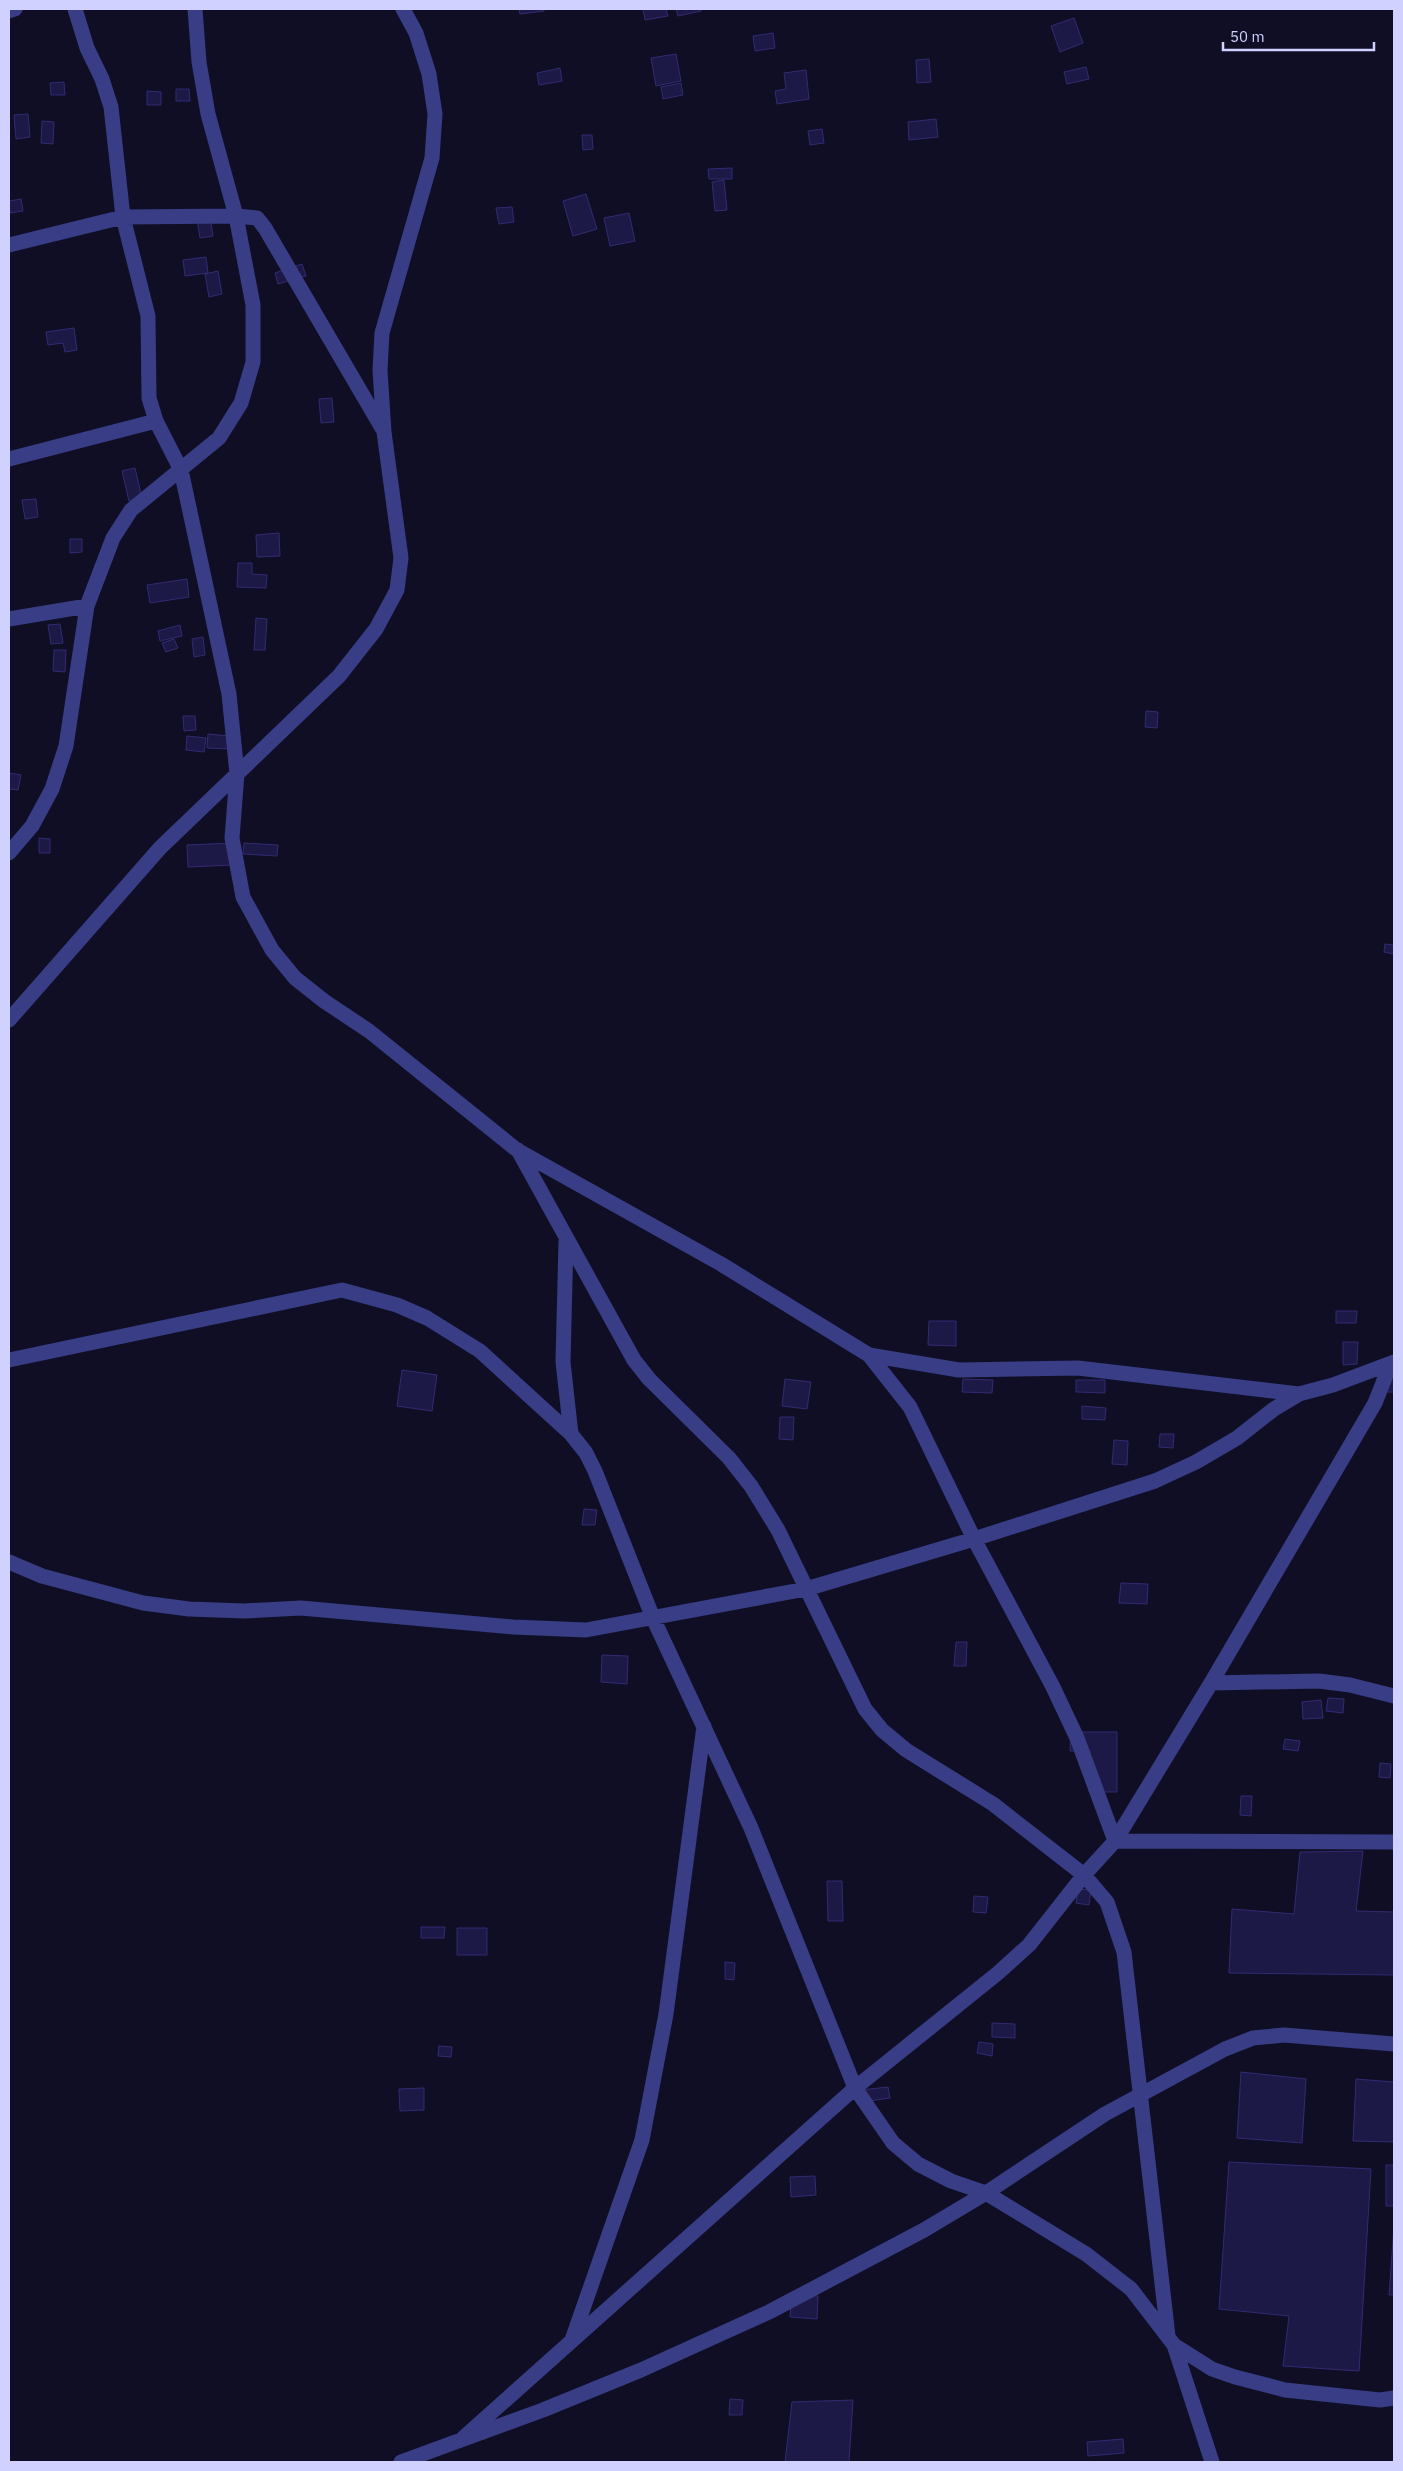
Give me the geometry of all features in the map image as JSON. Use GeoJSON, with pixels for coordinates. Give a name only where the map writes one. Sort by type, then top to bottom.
{"type":"FeatureCollection","features":[{"type":"Feature","properties":{"kind":"street"},"geometry":{"type":"LineString","coordinates":[[9,11],[15,9]]}},
{"type":"Feature","properties":{"kind":"street"},"geometry":{"type":"LineString","coordinates":[[74,9],[86,48],[102,79],[111,107],[123,217],[148,316],[149,398],[156,421],[181,470],[229,694],[237,774],[232,838],[243,897],[272,950],[295,978],[324,1001],[369,1031],[517,1150],[721,1264],[869,1356],[910,1406],[974,1539],[1053,1687],[1077,1738],[1115,1841]]}},
{"type":"Feature","properties":{"kind":"street"},"geometry":{"type":"LineString","coordinates":[[9,853],[32,826],[52,789],[66,746],[87,606],[113,538],[131,510],[219,438],[241,403],[253,362],[253,305],[236,216],[208,114],[199,62],[195,9]]}},
{"type":"Feature","properties":{"kind":"street"},"geometry":{"type":"LineString","coordinates":[[9,1020],[160,848],[339,676],[376,629],[397,590],[401,558],[384,432],[380,370],[382,333],[432,158],[435,114],[429,74],[416,33],[403,9]]}},
{"type":"Feature","properties":{"kind":"street"},"geometry":{"type":"LineString","coordinates":[[9,245],[123,217],[236,216],[257,218],[265,228],[384,432]]}},
{"type":"Feature","properties":{"kind":"street"},"geometry":{"type":"LineString","coordinates":[[9,455],[9,459],[156,421]]}},
{"type":"Feature","properties":{"kind":"street"},"geometry":{"type":"LineString","coordinates":[[9,619],[87,606]]}},
{"type":"Feature","properties":{"kind":"street"},"geometry":{"type":"LineString","coordinates":[[517,1150],[634,1360],[648,1379],[729,1458],[751,1486],[778,1530],[865,1709],[882,1730],[906,1750],[993,1804],[1084,1875],[1106,1902],[1124,1952],[1171,2341],[1212,2462]]}},
{"type":"Feature","properties":{"kind":"street"},"geometry":{"type":"LineString","coordinates":[[566,1239],[563,1362],[571,1434]]}},
{"type":"Feature","properties":{"kind":"street"},"geometry":{"type":"LineString","coordinates":[[9,1360],[342,1290],[397,1305],[427,1318],[480,1351],[571,1434],[586,1453],[653,1618],[768,1867],[855,2088],[893,2143],[918,2164],[951,2181],[986,2194],[1108,2269],[1131,2289],[1171,2341],[1212,2369],[1277,2388],[1349,2398],[1380,2400],[1394,2398]]}},
{"type":"Feature","properties":{"kind":"street"},"geometry":{"type":"LineString","coordinates":[[869,1356],[959,1370],[1078,1368],[1299,1394]]}},
{"type":"Feature","properties":{"kind":"street"},"geometry":{"type":"LineString","coordinates":[[9,1562],[42,1576],[143,1603],[189,1609],[244,1611],[301,1608],[513,1626],[586,1630],[806,1589],[974,1539],[1155,1481],[1196,1462],[1237,1438],[1274,1409],[1299,1394],[1392,1364]]}},
{"type":"Feature","properties":{"kind":"street"},"geometry":{"type":"LineString","coordinates":[[464,2438],[855,2088],[998,1973],[1029,1945],[1084,1875],[1115,1841],[1211,1683],[1375,1403],[1392,1364]]}},
{"type":"Feature","properties":{"kind":"street"},"geometry":{"type":"LineString","coordinates":[[1211,1683],[1319,1681],[1394,1691]]}},
{"type":"Feature","properties":{"kind":"street"},"geometry":{"type":"LineString","coordinates":[[571,2342],[642,2140],[666,2014],[704,1726]]}},
{"type":"Feature","properties":{"kind":"street"},"geometry":{"type":"LineString","coordinates":[[1115,1841],[1394,1842]]}},
{"type":"Feature","properties":{"kind":"street"},"geometry":{"type":"LineString","coordinates":[[401,2462],[543,2410],[641,2370],[769,2312],[864,2264],[986,2194],[1105,2114],[1225,2049],[1253,2038],[1284,2035],[1394,2044]]}},
{"type":"Feature","properties":{"kind":"building"},"geometry":{"type":"Polygon","coordinates":[[[519,9],[544,9],[544,11],[520,14],[519,9]]]}},
{"type":"Feature","properties":{"kind":"building"},"geometry":{"type":"Polygon","coordinates":[[[643,9],[666,9],[668,16],[645,20],[643,9]]]}},
{"type":"Feature","properties":{"kind":"building"},"geometry":{"type":"Polygon","coordinates":[[[676,9],[701,9],[701,11],[678,16],[676,9]]]}},
{"type":"Feature","properties":{"kind":"building"},"geometry":{"type":"Polygon","coordinates":[[[1074,18],[1083,43],[1060,52],[1051,26],[1074,18]]]}},
{"type":"Feature","properties":{"kind":"building"},"geometry":{"type":"Polygon","coordinates":[[[773,33],[775,48],[755,51],[753,36],[773,33]]]}},
{"type":"Feature","properties":{"kind":"building"},"geometry":{"type":"Polygon","coordinates":[[[676,54],[681,81],[656,86],[651,58],[676,54]]]}},
{"type":"Feature","properties":{"kind":"building"},"geometry":{"type":"Polygon","coordinates":[[[929,59],[931,82],[917,83],[916,60],[929,59]]]}},
{"type":"Feature","properties":{"kind":"building"},"geometry":{"type":"Polygon","coordinates":[[[1086,67],[1089,79],[1067,84],[1064,72],[1086,67]]]}},
{"type":"Feature","properties":{"kind":"building"},"geometry":{"type":"Polygon","coordinates":[[[560,68],[562,81],[539,85],[537,73],[560,68]]]}},
{"type":"Feature","properties":{"kind":"building"},"geometry":{"type":"Polygon","coordinates":[[[806,70],[809,99],[777,104],[775,91],[786,89],[784,73],[806,70]]]}},
{"type":"Feature","properties":{"kind":"building"},"geometry":{"type":"Polygon","coordinates":[[[64,82],[65,95],[51,95],[50,83],[64,82]]]}},
{"type":"Feature","properties":{"kind":"building"},"geometry":{"type":"Polygon","coordinates":[[[681,83],[683,95],[663,99],[661,87],[681,83]]]}},
{"type":"Feature","properties":{"kind":"building"},"geometry":{"type":"Polygon","coordinates":[[[176,89],[189,89],[190,101],[176,101],[176,89]]]}},
{"type":"Feature","properties":{"kind":"building"},"geometry":{"type":"Polygon","coordinates":[[[147,91],[161,92],[161,105],[147,105],[147,91]]]}},
{"type":"Feature","properties":{"kind":"building"},"geometry":{"type":"Polygon","coordinates":[[[28,114],[30,137],[16,139],[14,115],[28,114]]]}},
{"type":"Feature","properties":{"kind":"building"},"geometry":{"type":"Polygon","coordinates":[[[936,119],[938,137],[909,140],[908,122],[936,119]]]}},
{"type":"Feature","properties":{"kind":"building"},"geometry":{"type":"Polygon","coordinates":[[[42,121],[54,122],[53,144],[41,143],[42,121]]]}},
{"type":"Feature","properties":{"kind":"building"},"geometry":{"type":"Polygon","coordinates":[[[822,129],[824,143],[810,145],[808,131],[822,129]]]}},
{"type":"Feature","properties":{"kind":"building"},"geometry":{"type":"Polygon","coordinates":[[[582,135],[592,135],[593,149],[583,150],[582,135]]]}},
{"type":"Feature","properties":{"kind":"building"},"geometry":{"type":"Polygon","coordinates":[[[732,168],[732,179],[709,179],[708,169],[732,168]]]}},
{"type":"Feature","properties":{"kind":"building"},"geometry":{"type":"Polygon","coordinates":[[[724,180],[727,210],[715,211],[712,182],[724,180]]]}},
{"type":"Feature","properties":{"kind":"building"},"geometry":{"type":"Polygon","coordinates":[[[586,194],[597,229],[573,236],[563,201],[586,194]]]}},
{"type":"Feature","properties":{"kind":"building"},"geometry":{"type":"Polygon","coordinates":[[[21,199],[23,211],[10,213],[9,201],[21,199]]]}},
{"type":"Feature","properties":{"kind":"building"},"geometry":{"type":"Polygon","coordinates":[[[512,207],[514,222],[499,224],[496,208],[512,207]]]}},
{"type":"Feature","properties":{"kind":"building"},"geometry":{"type":"Polygon","coordinates":[[[209,211],[213,236],[200,238],[196,213],[209,211]]]}},
{"type":"Feature","properties":{"kind":"building"},"geometry":{"type":"Polygon","coordinates":[[[629,213],[635,241],[610,246],[604,218],[629,213]]]}},
{"type":"Feature","properties":{"kind":"building"},"geometry":{"type":"Polygon","coordinates":[[[206,257],[208,273],[185,276],[183,260],[206,257]]]}},
{"type":"Feature","properties":{"kind":"building"},"geometry":{"type":"Polygon","coordinates":[[[302,264],[306,276],[278,284],[275,273],[302,264]]]}},
{"type":"Feature","properties":{"kind":"building"},"geometry":{"type":"Polygon","coordinates":[[[218,271],[222,294],[209,297],[205,274],[218,271]]]}},
{"type":"Feature","properties":{"kind":"building"},"geometry":{"type":"Polygon","coordinates":[[[74,328],[77,350],[65,352],[63,343],[48,345],[46,332],[74,328]]]}},
{"type":"Feature","properties":{"kind":"building"},"geometry":{"type":"Polygon","coordinates":[[[332,398],[334,422],[321,423],[319,399],[332,398]]]}},
{"type":"Feature","properties":{"kind":"building"},"geometry":{"type":"Polygon","coordinates":[[[135,468],[142,498],[129,501],[122,471],[135,468]]]}},
{"type":"Feature","properties":{"kind":"building"},"geometry":{"type":"Polygon","coordinates":[[[36,499],[38,517],[25,519],[22,500],[36,499]]]}},
{"type":"Feature","properties":{"kind":"building"},"geometry":{"type":"Polygon","coordinates":[[[279,533],[280,556],[257,557],[256,535],[279,533]]]}},
{"type":"Feature","properties":{"kind":"building"},"geometry":{"type":"Polygon","coordinates":[[[70,539],[82,539],[82,552],[70,553],[70,539]]]}},
{"type":"Feature","properties":{"kind":"building"},"geometry":{"type":"Polygon","coordinates":[[[238,563],[252,563],[252,574],[267,575],[266,588],[237,587],[238,563]]]}},
{"type":"Feature","properties":{"kind":"building"},"geometry":{"type":"Polygon","coordinates":[[[187,579],[189,597],[150,603],[147,585],[187,579]]]}},
{"type":"Feature","properties":{"kind":"building"},"geometry":{"type":"Polygon","coordinates":[[[256,618],[267,619],[265,650],[254,650],[256,618]]]}},
{"type":"Feature","properties":{"kind":"building"},"geometry":{"type":"Polygon","coordinates":[[[60,624],[63,643],[51,644],[48,625],[60,624]]]}},
{"type":"Feature","properties":{"kind":"building"},"geometry":{"type":"Polygon","coordinates":[[[180,625],[182,636],[160,641],[158,631],[180,625]]]}},
{"type":"Feature","properties":{"kind":"building"},"geometry":{"type":"Polygon","coordinates":[[[203,637],[205,655],[194,657],[192,639],[203,637]]]}},
{"type":"Feature","properties":{"kind":"building"},"geometry":{"type":"Polygon","coordinates":[[[174,639],[178,648],[166,652],[162,643],[174,639]]]}},
{"type":"Feature","properties":{"kind":"building"},"geometry":{"type":"Polygon","coordinates":[[[54,650],[66,650],[65,672],[53,671],[54,650]]]}},
{"type":"Feature","properties":{"kind":"building"},"geometry":{"type":"Polygon","coordinates":[[[1146,711],[1158,712],[1157,728],[1145,727],[1146,711]]]}},
{"type":"Feature","properties":{"kind":"building"},"geometry":{"type":"Polygon","coordinates":[[[183,716],[195,716],[196,730],[184,731],[183,716]]]}},
{"type":"Feature","properties":{"kind":"building"},"geometry":{"type":"Polygon","coordinates":[[[208,734],[230,736],[229,749],[207,748],[208,734]]]}},
{"type":"Feature","properties":{"kind":"building"},"geometry":{"type":"Polygon","coordinates":[[[187,736],[206,738],[204,752],[186,750],[187,736]]]}},
{"type":"Feature","properties":{"kind":"building"},"geometry":{"type":"Polygon","coordinates":[[[9,773],[21,775],[18,790],[9,789],[9,773]]]}},
{"type":"Feature","properties":{"kind":"building"},"geometry":{"type":"Polygon","coordinates":[[[39,838],[50,839],[50,853],[39,853],[39,838]]]}},
{"type":"Feature","properties":{"kind":"building"},"geometry":{"type":"Polygon","coordinates":[[[232,843],[232,865],[188,867],[187,845],[232,843]]]}},
{"type":"Feature","properties":{"kind":"building"},"geometry":{"type":"Polygon","coordinates":[[[244,843],[278,845],[277,856],[243,854],[244,843]]]}},
{"type":"Feature","properties":{"kind":"building"},"geometry":{"type":"Polygon","coordinates":[[[1385,944],[1394,945],[1394,954],[1384,952],[1385,944]]]}},
{"type":"Feature","properties":{"kind":"building"},"geometry":{"type":"Polygon","coordinates":[[[1336,1311],[1357,1311],[1356,1323],[1336,1323],[1336,1311]]]}},
{"type":"Feature","properties":{"kind":"building"},"geometry":{"type":"Polygon","coordinates":[[[929,1321],[956,1321],[956,1346],[928,1345],[929,1321]]]}},
{"type":"Feature","properties":{"kind":"building"},"geometry":{"type":"Polygon","coordinates":[[[1343,1342],[1358,1342],[1357,1364],[1343,1365],[1343,1342]]]}},
{"type":"Feature","properties":{"kind":"building"},"geometry":{"type":"Polygon","coordinates":[[[1394,1366],[1394,1392],[1386,1392],[1394,1366]]]}},
{"type":"Feature","properties":{"kind":"building"},"geometry":{"type":"Polygon","coordinates":[[[402,1370],[437,1375],[432,1411],[397,1406],[402,1370]]]}},
{"type":"Feature","properties":{"kind":"building"},"geometry":{"type":"Polygon","coordinates":[[[785,1379],[811,1382],[807,1409],[782,1406],[785,1379]]]}},
{"type":"Feature","properties":{"kind":"building"},"geometry":{"type":"Polygon","coordinates":[[[963,1379],[993,1380],[992,1393],[962,1392],[963,1379]]]}},
{"type":"Feature","properties":{"kind":"building"},"geometry":{"type":"Polygon","coordinates":[[[1076,1380],[1105,1380],[1105,1393],[1076,1392],[1076,1380]]]}},
{"type":"Feature","properties":{"kind":"building"},"geometry":{"type":"Polygon","coordinates":[[[1082,1406],[1106,1408],[1105,1420],[1082,1419],[1082,1406]]]}},
{"type":"Feature","properties":{"kind":"building"},"geometry":{"type":"Polygon","coordinates":[[[780,1417],[794,1417],[793,1440],[779,1439],[780,1417]]]}},
{"type":"Feature","properties":{"kind":"building"},"geometry":{"type":"Polygon","coordinates":[[[1160,1434],[1174,1434],[1173,1448],[1159,1447],[1160,1434]]]}},
{"type":"Feature","properties":{"kind":"building"},"geometry":{"type":"Polygon","coordinates":[[[1114,1440],[1128,1441],[1127,1465],[1112,1464],[1114,1440]]]}},
{"type":"Feature","properties":{"kind":"building"},"geometry":{"type":"Polygon","coordinates":[[[584,1509],[597,1510],[595,1525],[582,1525],[584,1509]]]}},
{"type":"Feature","properties":{"kind":"building"},"geometry":{"type":"Polygon","coordinates":[[[1121,1583],[1148,1584],[1147,1604],[1119,1603],[1121,1583]]]}},
{"type":"Feature","properties":{"kind":"building"},"geometry":{"type":"Polygon","coordinates":[[[956,1642],[967,1642],[966,1666],[954,1666],[956,1642]]]}},
{"type":"Feature","properties":{"kind":"building"},"geometry":{"type":"Polygon","coordinates":[[[602,1655],[628,1656],[627,1684],[601,1682],[602,1655]]]}},
{"type":"Feature","properties":{"kind":"building"},"geometry":{"type":"Polygon","coordinates":[[[1328,1698],[1344,1699],[1343,1713],[1326,1711],[1328,1698]]]}},
{"type":"Feature","properties":{"kind":"building"},"geometry":{"type":"Polygon","coordinates":[[[1321,1700],[1323,1718],[1303,1719],[1302,1702],[1321,1700]]]}},
{"type":"Feature","properties":{"kind":"building"},"geometry":{"type":"Polygon","coordinates":[[[1071,1732],[1117,1732],[1117,1792],[1089,1792],[1090,1751],[1070,1751],[1071,1732]]]}},
{"type":"Feature","properties":{"kind":"building"},"geometry":{"type":"Polygon","coordinates":[[[1285,1739],[1300,1741],[1298,1751],[1283,1749],[1285,1739]]]}},
{"type":"Feature","properties":{"kind":"building"},"geometry":{"type":"Polygon","coordinates":[[[1380,1763],[1391,1764],[1390,1778],[1379,1777],[1380,1763]]]}},
{"type":"Feature","properties":{"kind":"building"},"geometry":{"type":"Polygon","coordinates":[[[1241,1796],[1252,1796],[1251,1816],[1240,1815],[1241,1796]]]}},
{"type":"Feature","properties":{"kind":"building"},"geometry":{"type":"Polygon","coordinates":[[[1363,1851],[1356,1911],[1394,1912],[1394,1975],[1229,1973],[1232,1909],[1294,1914],[1300,1852],[1363,1851]]]}},
{"type":"Feature","properties":{"kind":"building"},"geometry":{"type":"Polygon","coordinates":[[[827,1881],[842,1881],[843,1921],[828,1921],[827,1881]]]}},
{"type":"Feature","properties":{"kind":"building"},"geometry":{"type":"Polygon","coordinates":[[[1078,1889],[1091,1890],[1089,1905],[1076,1903],[1078,1889]]]}},
{"type":"Feature","properties":{"kind":"building"},"geometry":{"type":"Polygon","coordinates":[[[974,1896],[988,1897],[986,1913],[973,1912],[974,1896]]]}},
{"type":"Feature","properties":{"kind":"building"},"geometry":{"type":"Polygon","coordinates":[[[421,1927],[445,1927],[444,1938],[421,1938],[421,1927]]]}},
{"type":"Feature","properties":{"kind":"building"},"geometry":{"type":"Polygon","coordinates":[[[457,1928],[487,1928],[487,1955],[457,1955],[457,1928]]]}},
{"type":"Feature","properties":{"kind":"building"},"geometry":{"type":"Polygon","coordinates":[[[725,1962],[735,1963],[734,1980],[725,1979],[725,1962]]]}},
{"type":"Feature","properties":{"kind":"building"},"geometry":{"type":"Polygon","coordinates":[[[992,2023],[1015,2024],[1015,2038],[992,2037],[992,2023]]]}},
{"type":"Feature","properties":{"kind":"building"},"geometry":{"type":"Polygon","coordinates":[[[979,2042],[993,2044],[992,2056],[977,2053],[979,2042]]]}},
{"type":"Feature","properties":{"kind":"building"},"geometry":{"type":"Polygon","coordinates":[[[439,2046],[452,2047],[451,2057],[438,2056],[439,2046]]]}},
{"type":"Feature","properties":{"kind":"building"},"geometry":{"type":"Polygon","coordinates":[[[1241,2072],[1306,2079],[1302,2143],[1237,2138],[1241,2072]]]}},
{"type":"Feature","properties":{"kind":"building"},"geometry":{"type":"Polygon","coordinates":[[[1356,2079],[1394,2082],[1394,2142],[1353,2141],[1356,2079]]]}},
{"type":"Feature","properties":{"kind":"building"},"geometry":{"type":"Polygon","coordinates":[[[888,2087],[890,2098],[862,2102],[861,2090],[888,2087]]]}},
{"type":"Feature","properties":{"kind":"building"},"geometry":{"type":"Polygon","coordinates":[[[424,2088],[424,2110],[400,2111],[399,2089],[424,2088]]]}},
{"type":"Feature","properties":{"kind":"building"},"geometry":{"type":"Polygon","coordinates":[[[1229,2162],[1371,2169],[1359,2371],[1283,2366],[1289,2316],[1219,2309],[1229,2162]]]}},
{"type":"Feature","properties":{"kind":"building"},"geometry":{"type":"Polygon","coordinates":[[[1386,2165],[1394,2165],[1394,2206],[1386,2206],[1386,2165]]]}},
{"type":"Feature","properties":{"kind":"building"},"geometry":{"type":"Polygon","coordinates":[[[815,2176],[816,2195],[791,2197],[790,2177],[815,2176]]]}},
{"type":"Feature","properties":{"kind":"building"},"geometry":{"type":"Polygon","coordinates":[[[1394,2227],[1394,2295],[1389,2295],[1394,2227]]]}},
{"type":"Feature","properties":{"kind":"building"},"geometry":{"type":"Polygon","coordinates":[[[792,2294],[818,2296],[817,2319],[790,2317],[792,2294]]]}},
{"type":"Feature","properties":{"kind":"building"},"geometry":{"type":"Polygon","coordinates":[[[730,2399],[743,2400],[742,2415],[729,2415],[730,2399]]]}},
{"type":"Feature","properties":{"kind":"building"},"geometry":{"type":"Polygon","coordinates":[[[853,2400],[849,2462],[785,2462],[792,2402],[853,2400]]]}},
{"type":"Feature","properties":{"kind":"building"},"geometry":{"type":"Polygon","coordinates":[[[1123,2439],[1124,2453],[1088,2456],[1087,2442],[1123,2439]]]}}]}
